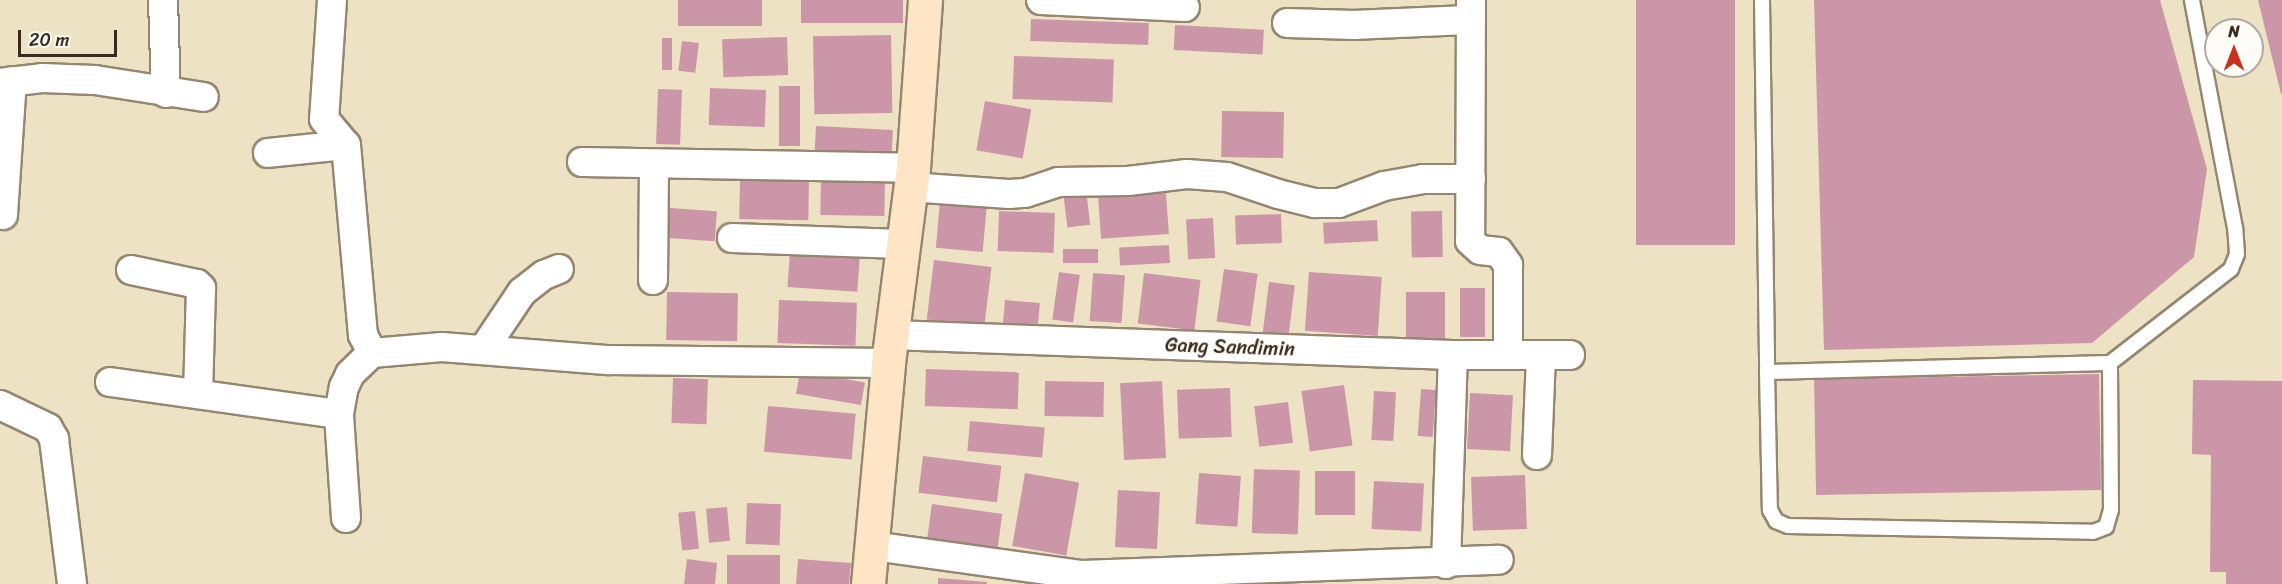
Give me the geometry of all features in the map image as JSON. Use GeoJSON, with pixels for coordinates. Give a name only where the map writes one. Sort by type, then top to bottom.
{"type":"FeatureCollection","features":[{"type":"Feature","properties":{"kind":"main road"},"geometry":{"type":"LineString","coordinates":[[868,584],[901,244],[911,178],[925,0]]}},
{"type":"Feature","properties":{"kind":"street"},"geometry":{"type":"LineString","coordinates":[[163,0],[166,93]]}},
{"type":"Feature","properties":{"kind":"street"},"geometry":{"type":"LineString","coordinates":[[332,0],[324,119],[346,145],[363,335],[372,353],[350,374],[344,387],[339,414],[346,518]]}},
{"type":"Feature","properties":{"kind":"street"},"geometry":{"type":"LineString","coordinates":[[1041,0],[1185,7]]}},
{"type":"Feature","properties":{"kind":"street"},"geometry":{"type":"LineString","coordinates":[[1287,24],[1355,25],[1471,10],[1470,241],[1480,250],[1498,252],[1508,265],[1508,355]]}},
{"type":"Feature","properties":{"kind":"street"},"geometry":{"type":"LineString","coordinates":[[3,215],[6,82],[42,78],[95,80],[204,98]]}},
{"type":"Feature","properties":{"kind":"street"},"geometry":{"type":"LineString","coordinates":[[268,153],[346,145]]}},
{"type":"Feature","properties":{"kind":"street"},"geometry":{"type":"LineString","coordinates":[[582,162],[911,178],[1009,194],[1025,193],[1058,182],[1128,181],[1188,174],[1227,177],[1315,203],[1339,203],[1384,186],[1423,178],[1471,179]]}},
{"type":"Feature","properties":{"kind":"street"},"geometry":{"type":"LineString","coordinates":[[653,280],[654,164]]}},
{"type":"Feature","properties":{"kind":"street"},"geometry":{"type":"LineString","coordinates":[[732,238],[901,244]]}},
{"type":"Feature","properties":{"kind":"street"},"geometry":{"type":"LineString","coordinates":[[483,350],[522,292],[544,275],[559,269]]}},
{"type":"Feature","properties":{"kind":"street"},"geometry":{"type":"LineString","coordinates":[[131,270],[197,284],[201,288],[198,394]]}},
{"type":"Feature","properties":{"kind":"street","name":"Gang Sandimin"},"geometry":{"type":"LineString","coordinates":[[372,353],[442,347],[609,360],[890,349],[1570,355]]}},
{"type":"Feature","properties":{"kind":"street"},"geometry":{"type":"LineString","coordinates":[[1446,564],[1453,355]]}},
{"type":"Feature","properties":{"kind":"street"},"geometry":{"type":"LineString","coordinates":[[1537,455],[1541,355]]}},
{"type":"Feature","properties":{"kind":"street"},"geometry":{"type":"LineString","coordinates":[[110,382],[339,414]]}},
{"type":"Feature","properties":{"kind":"street"},"geometry":{"type":"LineString","coordinates":[[0,405],[48,428],[54,439],[72,584]]}},
{"type":"Feature","properties":{"kind":"street"},"geometry":{"type":"LineString","coordinates":[[873,546],[1082,574],[1446,564],[1499,560]]}},
{"type":"Feature","properties":{"kind":"lane"},"geometry":{"type":"LineString","coordinates":[[1762,0],[1770,510],[1776,521],[1788,526],[2093,532],[2106,527],[2111,510],[2110,363]]}},
{"type":"Feature","properties":{"kind":"lane"},"geometry":{"type":"LineString","coordinates":[[1767,372],[2110,363],[2231,269],[2235,262],[2235,228],[2192,0]]}},
{"type":"Feature","properties":{"kind":"building"},"geometry":{"type":"Polygon","coordinates":[[[678,0],[762,0],[762,26],[678,26],[678,0]]]}},
{"type":"Feature","properties":{"kind":"building"},"geometry":{"type":"Polygon","coordinates":[[[801,0],[903,0],[903,23],[801,23],[801,0]]]}},
{"type":"Feature","properties":{"kind":"building"},"geometry":{"type":"Polygon","coordinates":[[[1636,0],[1735,0],[1735,245],[1636,245],[1636,0]]]}},
{"type":"Feature","properties":{"kind":"building"},"geometry":{"type":"Polygon","coordinates":[[[1814,0],[2160,0],[2207,169],[2194,257],[2092,343],[1824,350],[1814,0]]]}},
{"type":"Feature","properties":{"kind":"building"},"geometry":{"type":"Polygon","coordinates":[[[2258,0],[2282,0],[2282,94],[2264,18],[2258,0]]]}},
{"type":"Feature","properties":{"kind":"building"},"geometry":{"type":"Polygon","coordinates":[[[1031,19],[1149,23],[1148,45],[1030,41],[1031,19]]]}},
{"type":"Feature","properties":{"kind":"building"},"geometry":{"type":"Polygon","coordinates":[[[1175,25],[1264,30],[1263,55],[1174,50],[1175,25]]]}},
{"type":"Feature","properties":{"kind":"building"},"geometry":{"type":"Polygon","coordinates":[[[891,35],[892,113],[814,114],[813,36],[891,35]]]}},
{"type":"Feature","properties":{"kind":"building"},"geometry":{"type":"Polygon","coordinates":[[[787,37],[788,75],[723,77],[722,39],[787,37]]]}},
{"type":"Feature","properties":{"kind":"building"},"geometry":{"type":"Polygon","coordinates":[[[662,38],[672,38],[672,70],[662,70],[662,38]]]}},
{"type":"Feature","properties":{"kind":"building"},"geometry":{"type":"Polygon","coordinates":[[[682,41],[699,43],[695,73],[678,71],[682,41]]]}},
{"type":"Feature","properties":{"kind":"building"},"geometry":{"type":"Polygon","coordinates":[[[1014,56],[1114,59],[1112,102],[1012,99],[1014,56]]]}},
{"type":"Feature","properties":{"kind":"building"},"geometry":{"type":"Polygon","coordinates":[[[779,86],[800,86],[800,146],[779,146],[779,86]]]}},
{"type":"Feature","properties":{"kind":"building"},"geometry":{"type":"Polygon","coordinates":[[[710,88],[766,90],[765,127],[709,125],[710,88]]]}},
{"type":"Feature","properties":{"kind":"building"},"geometry":{"type":"Polygon","coordinates":[[[658,89],[682,90],[680,145],[656,144],[658,89]]]}},
{"type":"Feature","properties":{"kind":"building"},"geometry":{"type":"Polygon","coordinates":[[[985,101],[1031,109],[1023,158],[976,150],[985,101]]]}},
{"type":"Feature","properties":{"kind":"building"},"geometry":{"type":"Polygon","coordinates":[[[1222,111],[1284,112],[1283,158],[1221,157],[1222,111]]]}},
{"type":"Feature","properties":{"kind":"building"},"geometry":{"type":"Polygon","coordinates":[[[816,126],[893,130],[891,160],[814,156],[816,126]]]}},
{"type":"Feature","properties":{"kind":"building"},"geometry":{"type":"Polygon","coordinates":[[[821,176],[885,177],[884,216],[820,215],[821,176]]]}},
{"type":"Feature","properties":{"kind":"building"},"geometry":{"type":"Polygon","coordinates":[[[740,179],[809,180],[808,220],[739,219],[740,179]]]}},
{"type":"Feature","properties":{"kind":"building"},"geometry":{"type":"Polygon","coordinates":[[[1086,190],[1090,225],[1067,228],[1063,193],[1086,190]]]}},
{"type":"Feature","properties":{"kind":"building"},"geometry":{"type":"Polygon","coordinates":[[[1166,193],[1169,234],[1101,239],[1098,198],[1166,193]]]}},
{"type":"Feature","properties":{"kind":"building"},"geometry":{"type":"Polygon","coordinates":[[[940,201],[987,205],[983,252],[936,248],[940,201]]]}},
{"type":"Feature","properties":{"kind":"building"},"geometry":{"type":"Polygon","coordinates":[[[670,208],[717,211],[715,241],[668,238],[670,208]]]}},
{"type":"Feature","properties":{"kind":"building"},"geometry":{"type":"Polygon","coordinates":[[[999,211],[1055,213],[1054,253],[998,251],[999,211]]]}},
{"type":"Feature","properties":{"kind":"building"},"geometry":{"type":"Polygon","coordinates":[[[1442,211],[1443,257],[1412,258],[1411,212],[1442,211]]]}},
{"type":"Feature","properties":{"kind":"building"},"geometry":{"type":"Polygon","coordinates":[[[1281,214],[1282,243],[1236,245],[1235,216],[1281,214]]]}},
{"type":"Feature","properties":{"kind":"building"},"geometry":{"type":"Polygon","coordinates":[[[1213,218],[1215,258],[1188,259],[1186,219],[1213,218]]]}},
{"type":"Feature","properties":{"kind":"building"},"geometry":{"type":"Polygon","coordinates":[[[1377,220],[1378,241],[1324,244],[1323,223],[1377,220]]]}},
{"type":"Feature","properties":{"kind":"building"},"geometry":{"type":"Polygon","coordinates":[[[1169,245],[1170,263],[1120,266],[1119,248],[1169,245]]]}},
{"type":"Feature","properties":{"kind":"building"},"geometry":{"type":"Polygon","coordinates":[[[1063,249],[1098,249],[1098,263],[1063,263],[1063,249]]]}},
{"type":"Feature","properties":{"kind":"building"},"geometry":{"type":"Polygon","coordinates":[[[790,251],[860,256],[857,292],[787,287],[790,251]]]}},
{"type":"Feature","properties":{"kind":"building"},"geometry":{"type":"Polygon","coordinates":[[[934,260],[992,267],[984,327],[927,320],[934,260]]]}},
{"type":"Feature","properties":{"kind":"building"},"geometry":{"type":"Polygon","coordinates":[[[1224,269],[1258,274],[1250,326],[1217,321],[1224,269]]]}},
{"type":"Feature","properties":{"kind":"building"},"geometry":{"type":"Polygon","coordinates":[[[1059,272],[1080,275],[1073,322],[1052,320],[1059,272]]]}},
{"type":"Feature","properties":{"kind":"building"},"geometry":{"type":"Polygon","coordinates":[[[1309,272],[1382,277],[1378,336],[1305,331],[1309,272]]]}},
{"type":"Feature","properties":{"kind":"building"},"geometry":{"type":"Polygon","coordinates":[[[1093,273],[1125,275],[1122,323],[1090,321],[1093,273]]]}},
{"type":"Feature","properties":{"kind":"building"},"geometry":{"type":"Polygon","coordinates":[[[1144,273],[1201,280],[1194,331],[1138,324],[1144,273]]]}},
{"type":"Feature","properties":{"kind":"building"},"geometry":{"type":"Polygon","coordinates":[[[1269,282],[1295,285],[1288,339],[1262,336],[1269,282]]]}},
{"type":"Feature","properties":{"kind":"building"},"geometry":{"type":"Polygon","coordinates":[[[1460,288],[1485,288],[1485,337],[1460,337],[1460,288]]]}},
{"type":"Feature","properties":{"kind":"building"},"geometry":{"type":"Polygon","coordinates":[[[667,292],[738,293],[737,341],[666,340],[667,292]]]}},
{"type":"Feature","properties":{"kind":"building"},"geometry":{"type":"Polygon","coordinates":[[[1406,292],[1445,292],[1445,340],[1406,340],[1406,292]]]}},
{"type":"Feature","properties":{"kind":"building"},"geometry":{"type":"Polygon","coordinates":[[[779,300],[857,303],[855,346],[777,343],[779,300]]]}},
{"type":"Feature","properties":{"kind":"building"},"geometry":{"type":"Polygon","coordinates":[[[1005,300],[1040,303],[1038,330],[1003,327],[1005,300]]]}},
{"type":"Feature","properties":{"kind":"building"},"geometry":{"type":"Polygon","coordinates":[[[926,369],[1019,372],[1018,409],[925,406],[926,369]]]}},
{"type":"Feature","properties":{"kind":"building"},"geometry":{"type":"Polygon","coordinates":[[[800,371],[865,382],[861,405],[796,394],[800,371]]]}},
{"type":"Feature","properties":{"kind":"building"},"geometry":{"type":"Polygon","coordinates":[[[2099,374],[2101,490],[1816,495],[1814,379],[2099,374]]]}},
{"type":"Feature","properties":{"kind":"building"},"geometry":{"type":"Polygon","coordinates":[[[673,378],[708,379],[706,424],[671,423],[673,378]]]}},
{"type":"Feature","properties":{"kind":"building"},"geometry":{"type":"Polygon","coordinates":[[[2193,380],[2282,381],[2282,584],[2226,584],[2226,572],[2210,572],[2211,455],[2192,454],[2193,380]]]}},
{"type":"Feature","properties":{"kind":"building"},"geometry":{"type":"Polygon","coordinates":[[[1045,381],[1104,382],[1103,417],[1044,416],[1045,381]]]}},
{"type":"Feature","properties":{"kind":"building"},"geometry":{"type":"Polygon","coordinates":[[[1162,381],[1166,458],[1124,460],[1120,383],[1162,381]]]}},
{"type":"Feature","properties":{"kind":"building"},"geometry":{"type":"Polygon","coordinates":[[[1344,385],[1352,445],[1310,451],[1301,391],[1344,385]]]}},
{"type":"Feature","properties":{"kind":"building"},"geometry":{"type":"Polygon","coordinates":[[[1230,388],[1232,437],[1179,439],[1177,390],[1230,388]]]}},
{"type":"Feature","properties":{"kind":"building"},"geometry":{"type":"Polygon","coordinates":[[[1421,389],[1436,390],[1433,437],[1418,436],[1421,389]]]}},
{"type":"Feature","properties":{"kind":"building"},"geometry":{"type":"Polygon","coordinates":[[[1374,391],[1396,392],[1393,441],[1371,440],[1374,391]]]}},
{"type":"Feature","properties":{"kind":"building"},"geometry":{"type":"Polygon","coordinates":[[[1470,393],[1513,395],[1510,451],[1467,449],[1470,393]]]}},
{"type":"Feature","properties":{"kind":"building"},"geometry":{"type":"Polygon","coordinates":[[[1288,402],[1293,443],[1259,447],[1254,406],[1288,402]]]}},
{"type":"Feature","properties":{"kind":"building"},"geometry":{"type":"Polygon","coordinates":[[[768,406],[856,414],[852,459],[764,452],[768,406]]]}},
{"type":"Feature","properties":{"kind":"building"},"geometry":{"type":"Polygon","coordinates":[[[970,421],[1045,428],[1042,457],[967,451],[970,421]]]}},
{"type":"Feature","properties":{"kind":"building"},"geometry":{"type":"Polygon","coordinates":[[[923,456],[1001,466],[997,502],[918,493],[923,456]]]}},
{"type":"Feature","properties":{"kind":"building"},"geometry":{"type":"Polygon","coordinates":[[[1254,469],[1300,471],[1298,535],[1252,533],[1254,469]]]}},
{"type":"Feature","properties":{"kind":"building"},"geometry":{"type":"Polygon","coordinates":[[[1315,471],[1355,471],[1355,515],[1315,515],[1315,471]]]}},
{"type":"Feature","properties":{"kind":"building"},"geometry":{"type":"Polygon","coordinates":[[[1025,473],[1079,483],[1066,555],[1012,546],[1025,473]]]}},
{"type":"Feature","properties":{"kind":"building"},"geometry":{"type":"Polygon","coordinates":[[[1199,473],[1241,476],[1237,527],[1195,524],[1199,473]]]}},
{"type":"Feature","properties":{"kind":"building"},"geometry":{"type":"Polygon","coordinates":[[[1525,475],[1527,529],[1473,531],[1471,477],[1525,475]]]}},
{"type":"Feature","properties":{"kind":"building"},"geometry":{"type":"Polygon","coordinates":[[[1374,481],[1424,484],[1421,532],[1371,529],[1374,481]]]}},
{"type":"Feature","properties":{"kind":"building"},"geometry":{"type":"Polygon","coordinates":[[[1118,490],[1160,492],[1157,549],[1115,547],[1118,490]]]}},
{"type":"Feature","properties":{"kind":"building"},"geometry":{"type":"Polygon","coordinates":[[[747,503],[781,504],[780,545],[746,544],[747,503]]]}},
{"type":"Feature","properties":{"kind":"building"},"geometry":{"type":"Polygon","coordinates":[[[932,504],[1002,514],[998,548],[927,538],[932,504]]]}},
{"type":"Feature","properties":{"kind":"building"},"geometry":{"type":"Polygon","coordinates":[[[727,507],[730,541],[709,543],[706,509],[727,507]]]}},
{"type":"Feature","properties":{"kind":"building"},"geometry":{"type":"Polygon","coordinates":[[[695,511],[699,549],[682,551],[678,513],[695,511]]]}},
{"type":"Feature","properties":{"kind":"building"},"geometry":{"type":"Polygon","coordinates":[[[727,555],[780,555],[780,584],[727,584],[727,555]]]}},
{"type":"Feature","properties":{"kind":"building"},"geometry":{"type":"Polygon","coordinates":[[[687,559],[717,563],[715,584],[684,584],[687,559]]]}},
{"type":"Feature","properties":{"kind":"building"},"geometry":{"type":"Polygon","coordinates":[[[798,559],[851,563],[849,584],[796,584],[798,559]]]}},
{"type":"Feature","properties":{"kind":"building"},"geometry":{"type":"Polygon","coordinates":[[[938,578],[987,582],[987,584],[938,584],[938,578]]]}}]}
